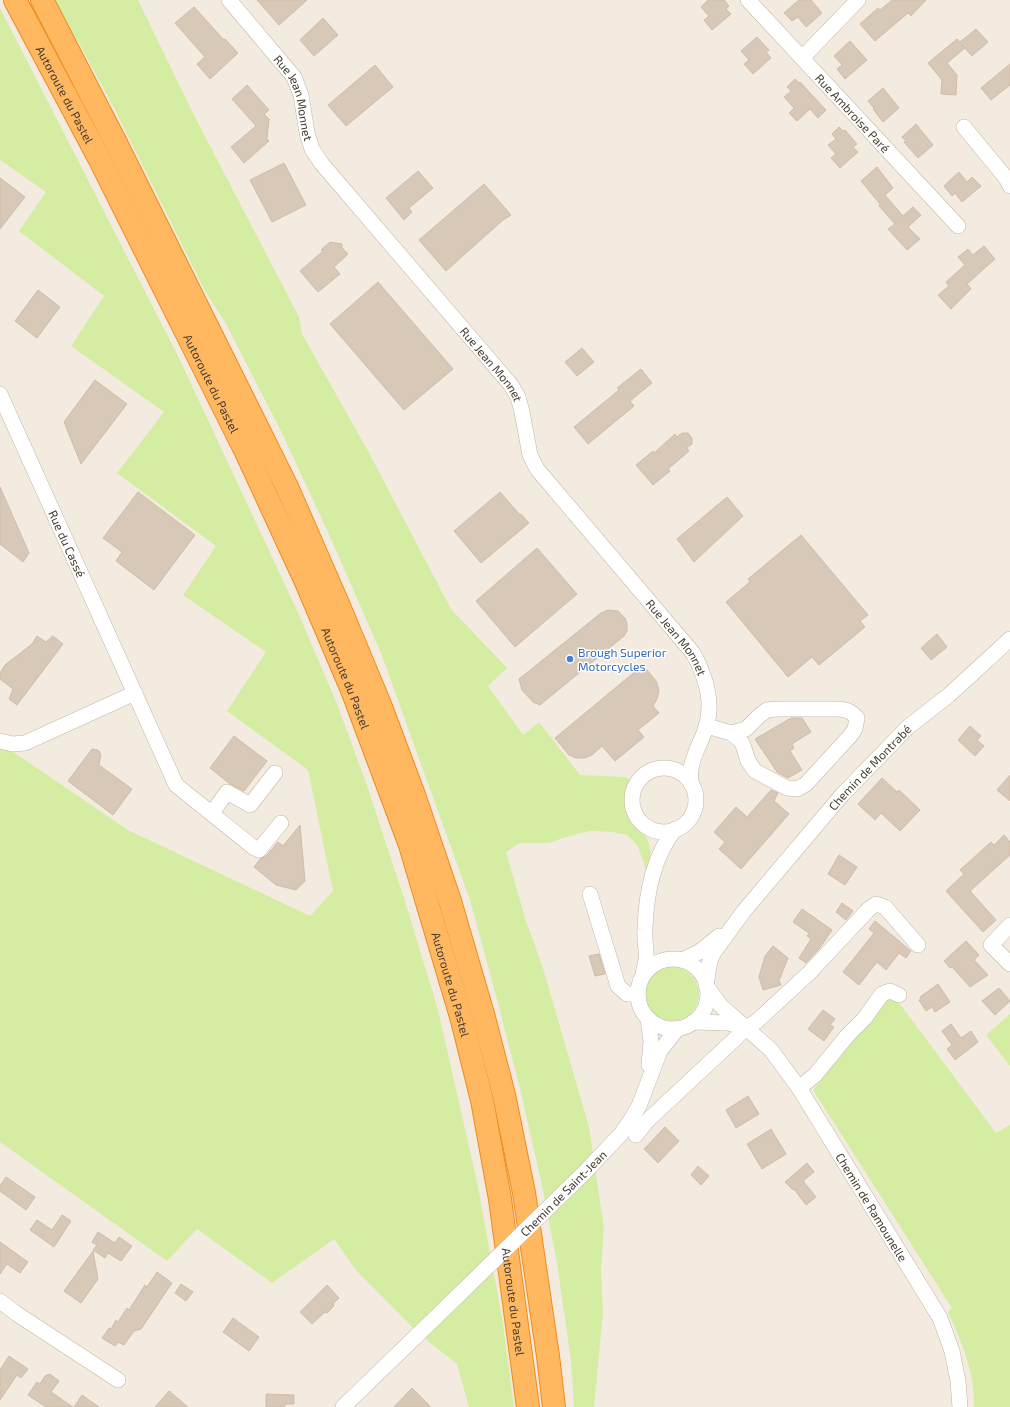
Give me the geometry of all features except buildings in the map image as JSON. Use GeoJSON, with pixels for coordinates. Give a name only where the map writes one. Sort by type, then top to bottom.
{"type":"FeatureCollection","features":[{"type":"Feature","properties":{"kind":"highway","name":"Autoroute du Pastel"},"geometry":{"type":"LineString","coordinates":[[15,0],[99,158],[252,467],[306,582],[352,690],[410,845],[462,1020],[482,1100],[500,1198],[528,1407]]}},
{"type":"Feature","properties":{"kind":"highway","name":"Autoroute du Pastel"},"geometry":{"type":"LineString","coordinates":[[42,0],[116,141],[287,487],[381,707],[414,795],[450,901],[483,1014],[504,1095],[524,1193],[554,1407]]}},
{"type":"Feature","properties":{"kind":"street","name":"Rue Jean Monnet"},"geometry":{"type":"LineString","coordinates":[[229,0],[294,77],[301,95],[307,133],[312,149],[322,164],[511,385],[518,397],[522,412],[526,441],[530,455],[537,469],[692,653],[701,668],[707,688],[709,706],[706,726],[691,769],[691,784]]}},
{"type":"Feature","properties":{"kind":"street","name":"Rue Ambroise Paré"},"geometry":{"type":"LineString","coordinates":[[748,0],[958,226]]}},
{"type":"Feature","properties":{"kind":"street"},"geometry":{"type":"LineString","coordinates":[[802,58],[858,0]]}},
{"type":"Feature","properties":{"kind":"street"},"geometry":{"type":"LineString","coordinates":[[964,127],[1008,177]]}},
{"type":"Feature","properties":{"kind":"street","name":"Rue du Cassé"},"geometry":{"type":"LineString","coordinates":[[0,394],[136,693],[176,785],[212,813]]}},
{"type":"Feature","properties":{"kind":"street","name":"Chemin de Montrabé"},"geometry":{"type":"LineString","coordinates":[[707,986],[710,960],[714,952],[744,911],[842,795],[868,766],[908,728],[948,695],[1010,639]]}},
{"type":"Feature","properties":{"kind":"street"},"geometry":{"type":"LineString","coordinates":[[0,741],[14,744],[25,743],[136,693]]}},
{"type":"Feature","properties":{"kind":"street"},"geometry":{"type":"LineString","coordinates":[[706,726],[731,733],[740,740],[748,761],[755,771],[786,788],[797,789],[806,784],[850,736],[855,729],[857,718],[848,710],[839,709],[767,710],[746,729],[731,733]]}},
{"type":"Feature","properties":{"kind":"street","name":"Rue Jean Monnet"},"geometry":{"type":"LineString","coordinates":[[671,769],[690,755],[699,746]]}},
{"type":"Feature","properties":{"kind":"street"},"geometry":{"type":"LineString","coordinates":[[663,768],[671,769],[683,774],[691,784],[696,799],[692,814],[682,826],[675,829],[661,832],[648,827],[639,819],[633,808],[632,800],[636,784],[641,778],[651,771],[663,768]]}},
{"type":"Feature","properties":{"kind":"street"},"geometry":{"type":"LineString","coordinates":[[275,772],[250,805],[227,792],[212,813],[253,847],[259,850],[281,823]]}},
{"type":"Feature","properties":{"kind":"street"},"geometry":{"type":"LineString","coordinates":[[648,827],[654,839],[655,866]]}},
{"type":"Feature","properties":{"kind":"street"},"geometry":{"type":"LineString","coordinates":[[645,930],[656,949],[688,962],[698,969],[707,986],[706,1002],[699,1016],[686,1026],[678,1028],[665,1028],[659,1026],[648,1018],[643,1012],[638,994],[638,987],[643,975],[646,959],[645,930],[646,914],[655,866],[661,849],[675,829]]}},
{"type":"Feature","properties":{"kind":"street"},"geometry":{"type":"LineString","coordinates":[[590,894],[618,986],[627,994],[638,994]]}},
{"type":"Feature","properties":{"kind":"street"},"geometry":{"type":"LineString","coordinates":[[636,1135],[647,1121],[745,1028],[756,1022],[810,973],[868,909],[876,904],[885,907],[918,945]]}},
{"type":"Feature","properties":{"kind":"street","name":"Chemin de Montrabé"},"geometry":{"type":"LineString","coordinates":[[678,959],[692,956],[706,948],[744,911]]}},
{"type":"Feature","properties":{"kind":"street"},"geometry":{"type":"LineString","coordinates":[[1010,925],[992,945],[1010,964]]}},
{"type":"Feature","properties":{"kind":"street"},"geometry":{"type":"LineString","coordinates":[[643,975],[653,965],[666,959],[678,959]]}},
{"type":"Feature","properties":{"kind":"street","name":"Chemin de Ramounelle"},"geometry":{"type":"LineString","coordinates":[[707,986],[721,1006],[771,1050],[799,1088],[940,1318],[952,1351],[958,1380],[960,1407]]}},
{"type":"Feature","properties":{"kind":"street"},"geometry":{"type":"LineString","coordinates":[[799,1088],[815,1075],[846,1036],[864,1019],[882,994],[890,991],[899,995]]}},
{"type":"Feature","properties":{"kind":"street","name":"Chemin de Saint-Jean"},"geometry":{"type":"LineString","coordinates":[[646,1084],[651,1053],[648,1018]]}},
{"type":"Feature","properties":{"kind":"street","name":"Chemin de Ramounelle"},"geometry":{"type":"LineString","coordinates":[[693,1022],[728,1023],[745,1028]]}},
{"type":"Feature","properties":{"kind":"street","name":"Chemin de Saint-Jean"},"geometry":{"type":"LineString","coordinates":[[343,1407],[584,1173],[621,1134],[639,1106],[646,1084],[660,1051],[678,1028]]}},
{"type":"Feature","properties":{"kind":"street"},"geometry":{"type":"LineString","coordinates":[[0,1301],[17,1314],[118,1380]]}},
{"type":"Feature","properties":{"kind":"green space"},"geometry":{"type":"Polygon","coordinates":[[[53,0],[138,0],[195,117],[299,317],[302,334],[367,449],[451,609],[507,668],[488,686],[523,735],[539,722],[580,775],[626,777],[631,781],[627,791],[627,805],[634,822],[645,835],[649,844],[650,858],[647,876],[637,845],[627,835],[612,832],[589,831],[549,843],[520,843],[506,852],[526,921],[543,968],[589,1127],[604,1228],[601,1271],[603,1313],[594,1407],[574,1407],[571,1361],[557,1263],[543,1190],[523,1101],[498,1003],[470,900],[381,653],[327,530],[282,433],[226,324],[204,289],[113,106],[81,47],[53,0]]]}},
{"type":"Feature","properties":{"kind":"green space"},"geometry":{"type":"Polygon","coordinates":[[[0,8],[179,358],[300,617],[337,704],[364,777],[405,901],[438,1010],[477,1182],[502,1317],[514,1407],[469,1407],[457,1364],[419,1334],[356,1270],[334,1239],[272,1283],[197,1229],[167,1261],[0,1142],[0,743],[128,830],[310,916],[333,891],[308,770],[227,711],[266,652],[183,595],[216,546],[117,473],[164,412],[71,346],[104,296],[19,231],[46,192],[0,160],[0,8]]]}},
{"type":"Feature","properties":{"kind":"green space"},"geometry":{"type":"Polygon","coordinates":[[[667,967],[677,967],[687,971],[695,979],[699,989],[699,999],[695,1009],[687,1017],[677,1021],[667,1021],[657,1017],[649,1009],[645,999],[645,989],[649,979],[657,971],[667,967]]]}},
{"type":"Feature","properties":{"kind":"green space"},"geometry":{"type":"Polygon","coordinates":[[[884,998],[890,998],[900,1004],[996,1133],[1010,1125],[1010,1407],[974,1407],[974,1394],[967,1358],[948,1312],[952,1308],[813,1090],[884,998]]]}},
{"type":"Feature","properties":{"kind":"green space"},"geometry":{"type":"Polygon","coordinates":[[[1010,1014],[1010,1066],[986,1035],[1010,1014]]]}},
{"type":"Feature","properties":{"kind":"place","name":"Brough Superior Motorcycles"},"geometry":{"type":"Point","coordinates":[570,659]}}]}
